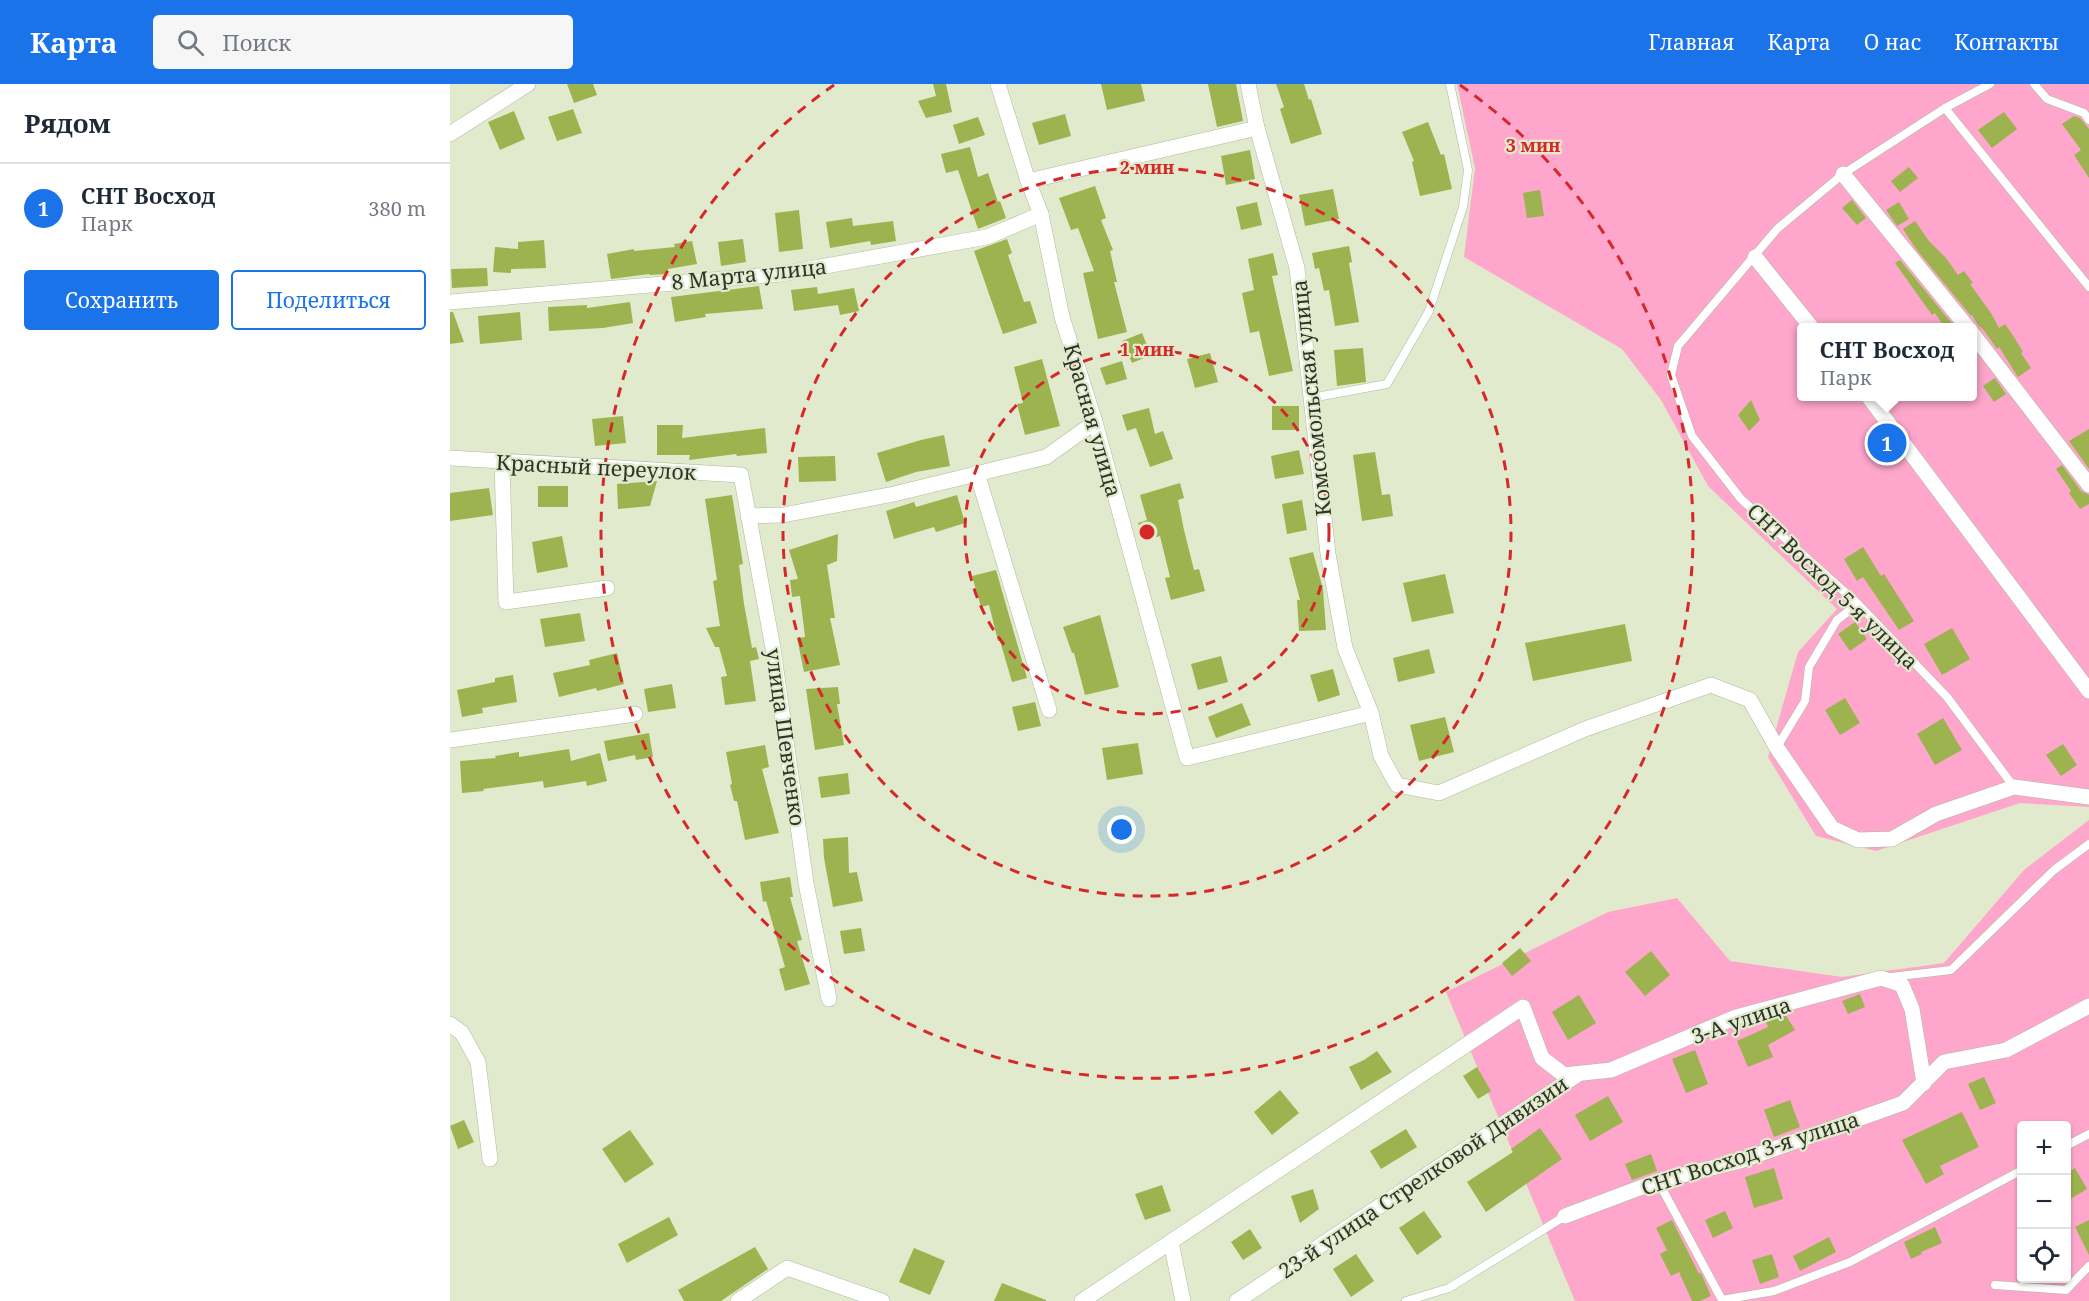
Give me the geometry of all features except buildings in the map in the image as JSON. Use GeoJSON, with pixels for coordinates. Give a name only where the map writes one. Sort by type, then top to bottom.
{"type":"FeatureCollection","features":[{"type":"Feature","properties":{"kind":"street"},"geometry":{"type":"LineString","coordinates":[[450,134],[528,84]]}},
{"type":"Feature","properties":{"kind":"street","name":"Красная улица"},"geometry":{"type":"LineString","coordinates":[[998,84],[1028,181],[1041,214],[1062,316],[1095,422],[1187,758],[1371,713]]}},
{"type":"Feature","properties":{"kind":"street","name":"Комсомольская улица"},"geometry":{"type":"LineString","coordinates":[[1248,84],[1257,128],[1297,268],[1328,554],[1345,648],[1371,713],[1381,756],[1397,785],[1439,793],[1585,729],[1711,685],[1750,700],[1777,748]]}},
{"type":"Feature","properties":{"kind":"street"},"geometry":{"type":"LineString","coordinates":[[1028,181],[1257,128]]}},
{"type":"Feature","properties":{"kind":"street"},"geometry":{"type":"LineString","coordinates":[[1843,174],[1965,323]]}},
{"type":"Feature","properties":{"kind":"street","name":"8 Марта улица"},"geometry":{"type":"LineString","coordinates":[[450,302],[781,274],[987,237],[1041,214]]}},
{"type":"Feature","properties":{"kind":"street"},"geometry":{"type":"LineString","coordinates":[[1755,257],[1809,323]]}},
{"type":"Feature","properties":{"kind":"street"},"geometry":{"type":"LineString","coordinates":[[1977,339],[2089,485]]}},
{"type":"Feature","properties":{"kind":"street"},"geometry":{"type":"LineString","coordinates":[[1872,401],[2089,691]]}},
{"type":"Feature","properties":{"kind":"street"},"geometry":{"type":"LineString","coordinates":[[748,516],[783,515],[894,494],[1046,457],[1095,422]]}},
{"type":"Feature","properties":{"kind":"street","name":"Красный переулок"},"geometry":{"type":"LineString","coordinates":[[450,458],[741,475]]}},
{"type":"Feature","properties":{"kind":"street"},"geometry":{"type":"LineString","coordinates":[[502,461],[506,602],[607,588]]}},
{"type":"Feature","properties":{"kind":"street"},"geometry":{"type":"LineString","coordinates":[[978,473],[1049,710]]}},
{"type":"Feature","properties":{"kind":"street","name":"улица Шевченко"},"geometry":{"type":"LineString","coordinates":[[741,475],[773,648],[806,883],[830,999]]}},
{"type":"Feature","properties":{"kind":"street"},"geometry":{"type":"LineString","coordinates":[[450,740],[635,714]]}},
{"type":"Feature","properties":{"kind":"street"},"geometry":{"type":"LineString","coordinates":[[1777,748],[1832,828],[1858,840],[1892,838],[1936,814],[2014,787],[2089,797]]}},
{"type":"Feature","properties":{"kind":"street"},"geometry":{"type":"LineString","coordinates":[[1881,978],[1902,985],[1912,1009],[1924,1083]]}},
{"type":"Feature","properties":{"kind":"street","name":"3-А улица"},"geometry":{"type":"LineString","coordinates":[[1171,1242],[1523,1007],[1542,1058],[1564,1075],[1611,1070],[1736,1017],[1881,978]]}},
{"type":"Feature","properties":{"kind":"street","name":"СНТ Восход 3-я улица"},"geometry":{"type":"LineString","coordinates":[[1565,1216],[1658,1181],[1740,1161],[1903,1103],[1944,1062],[2006,1050],[2089,1006]]}},
{"type":"Feature","properties":{"kind":"street"},"geometry":{"type":"LineString","coordinates":[[450,1024],[462,1033],[478,1062],[490,1159]]}},
{"type":"Feature","properties":{"kind":"street","name":"23-й улица Стрелковой Дивизии"},"geometry":{"type":"LineString","coordinates":[[1237,1301],[1579,1073]]}},
{"type":"Feature","properties":{"kind":"street"},"geometry":{"type":"LineString","coordinates":[[1082,1301],[1171,1242],[1183,1301]]}},
{"type":"Feature","properties":{"kind":"street"},"geometry":{"type":"LineString","coordinates":[[738,1301],[787,1268],[882,1301]]}},
{"type":"Feature","properties":{"kind":"lane"},"geometry":{"type":"LineString","coordinates":[[1311,398],[1387,384],[1429,311],[1463,207],[1468,170],[1450,84]]}},
{"type":"Feature","properties":{"kind":"lane"},"geometry":{"type":"LineString","coordinates":[[1755,257],[1777,229],[1843,174],[1945,108],[1990,84]]}},
{"type":"Feature","properties":{"kind":"lane"},"geometry":{"type":"LineString","coordinates":[[2034,84],[2047,99],[2084,113],[2089,120]]}},
{"type":"Feature","properties":{"kind":"lane"},"geometry":{"type":"LineString","coordinates":[[1945,108],[2089,286]]}},
{"type":"Feature","properties":{"kind":"lane","name":"СНТ Восход 5-я улица"},"geometry":{"type":"LineString","coordinates":[[1755,257],[1678,346],[1671,375],[1692,436],[1741,499],[1858,604],[1947,697],[2014,787]]}},
{"type":"Feature","properties":{"kind":"lane"},"geometry":{"type":"LineString","coordinates":[[1777,748],[1805,701],[1809,667],[1837,620],[1858,604]]}},
{"type":"Feature","properties":{"kind":"lane"},"geometry":{"type":"LineString","coordinates":[[1881,978],[1951,970],[2054,870],[2089,844]]}},
{"type":"Feature","properties":{"kind":"lane"},"geometry":{"type":"LineString","coordinates":[[2071,1144],[2089,1134]]}},
{"type":"Feature","properties":{"kind":"lane"},"geometry":{"type":"LineString","coordinates":[[1658,1181],[1722,1300],[1774,1292],[1850,1262],[2017,1173]]}},
{"type":"Feature","properties":{"kind":"lane"},"geometry":{"type":"LineString","coordinates":[[1406,1301],[1449,1288],[1565,1216]]}},
{"type":"Feature","properties":{"kind":"lane"},"geometry":{"type":"LineString","coordinates":[[1995,1285],[2066,1290],[2089,1266]]}},
{"type":"Feature","properties":{"kind":"shaded area"},"geometry":{"type":"Polygon","coordinates":[[[1457,84],[2089,84],[2089,807],[2020,803],[1876,851],[1816,836],[1768,757],[1798,652],[1837,609],[1708,486],[1661,400],[1622,349],[1464,257],[1475,168],[1457,84]]]}},
{"type":"Feature","properties":{"kind":"shaded area"},"geometry":{"type":"Polygon","coordinates":[[[2089,820],[2089,1301],[1575,1301],[1446,992],[1608,912],[1677,898],[1730,961],[1842,977],[1944,963],[2024,870],[2089,820]]]}},
{"type":"Feature","properties":{"kind":"place","name":"СНТ Восход"},"geometry":{"type":"Point","coordinates":[1887,443]}}]}
